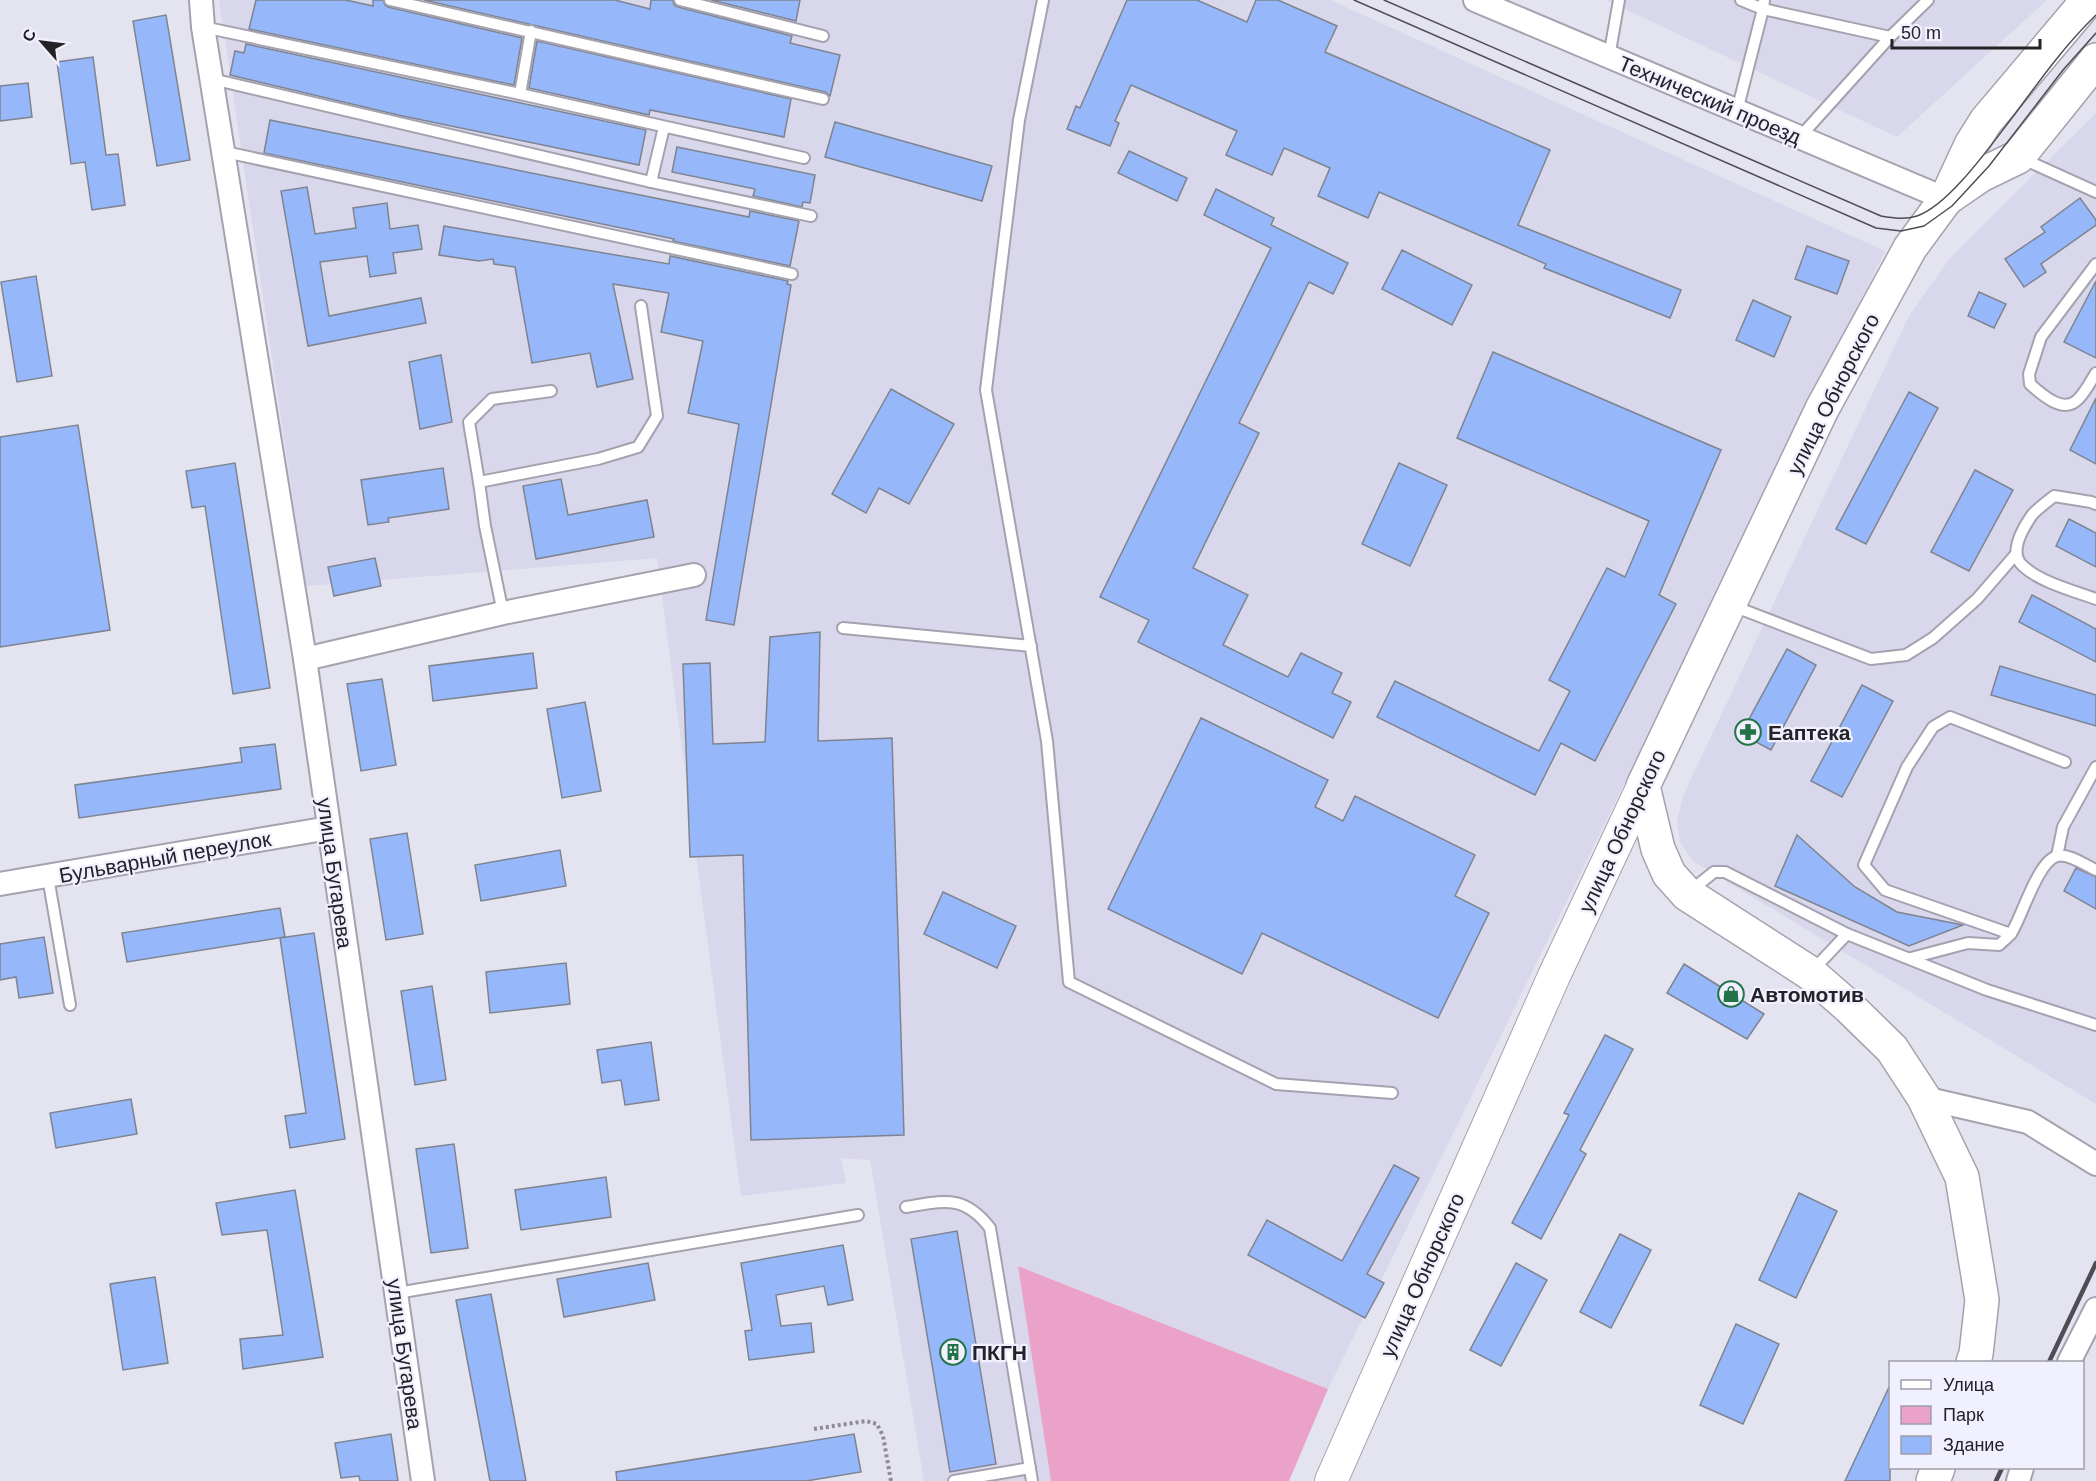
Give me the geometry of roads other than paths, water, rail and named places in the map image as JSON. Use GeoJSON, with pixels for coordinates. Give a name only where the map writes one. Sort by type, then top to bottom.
{"type":"FeatureCollection","features":[{"type":"Feature","properties":{"kind":"main road","name":"улица Обнорского"},"geometry":{"type":"LineString","coordinates":[[1331,1481],[1554,975],[1822,409],[1910,248],[1946,199],[1971,145],[1986,121],[2084,1]]}},
{"type":"Feature","properties":{"kind":"main road","name":"улица Обнорского"},"geometry":{"type":"LineString","coordinates":[[1946,199],[1981,175],[2018,157],[2096,60]]}},
{"type":"Feature","properties":{"kind":"main road"},"geometry":{"type":"LineString","coordinates":[[1643,786],[1658,849],[1669,874],[1687,894],[1810,973],[1892,1049],[1924,1098],[1962,1177],[1982,1300],[1973,1361]]}},
{"type":"Feature","properties":{"kind":"street","name":"улица Бугарева"},"geometry":{"type":"LineString","coordinates":[[201,0],[203,27],[225,152],[305,659],[423,1481]]}},
{"type":"Feature","properties":{"kind":"street","name":"Технический проезд"},"geometry":{"type":"LineString","coordinates":[[1477,0],[1609,58],[1778,126],[1799,138],[1946,199]]}},
{"type":"Feature","properties":{"kind":"street"},"geometry":{"type":"LineString","coordinates":[[305,659],[503,613],[694,575]]}},
{"type":"Feature","properties":{"kind":"street","name":"Бульварный переулок"},"geometry":{"type":"LineString","coordinates":[[0,884],[329,828]]}},
{"type":"Feature","properties":{"kind":"street"},"geometry":{"type":"LineString","coordinates":[[1924,1098],[2028,1122],[2096,1164]]}},
{"type":"Feature","properties":{"kind":"street"},"geometry":{"type":"LineString","coordinates":[[2070,1361],[2096,1309]]}},
{"type":"Feature","properties":{"kind":"lane"},"geometry":{"type":"LineString","coordinates":[[390,0],[823,99]]}},
{"type":"Feature","properties":{"kind":"lane"},"geometry":{"type":"LineString","coordinates":[[680,0],[823,36]]}},
{"type":"Feature","properties":{"kind":"lane"},"geometry":{"type":"LineString","coordinates":[[1043,0],[1019,120],[986,390],[1047,741],[1069,982],[1276,1084],[1392,1093]]}},
{"type":"Feature","properties":{"kind":"lane"},"geometry":{"type":"LineString","coordinates":[[1609,58],[1619,0]]}},
{"type":"Feature","properties":{"kind":"lane"},"geometry":{"type":"LineString","coordinates":[[1741,0],[1890,37]]}},
{"type":"Feature","properties":{"kind":"lane"},"geometry":{"type":"LineString","coordinates":[[1799,138],[1890,37],[1928,0]]}},
{"type":"Feature","properties":{"kind":"lane"},"geometry":{"type":"LineString","coordinates":[[1737,111],[1764,4]]}},
{"type":"Feature","properties":{"kind":"lane"},"geometry":{"type":"LineString","coordinates":[[203,27],[520,94],[804,158]]}},
{"type":"Feature","properties":{"kind":"lane"},"geometry":{"type":"LineString","coordinates":[[520,94],[531,31]]}},
{"type":"Feature","properties":{"kind":"lane"},"geometry":{"type":"LineString","coordinates":[[212,79],[651,182],[811,216]]}},
{"type":"Feature","properties":{"kind":"lane"},"geometry":{"type":"LineString","coordinates":[[651,182],[664,128]]}},
{"type":"Feature","properties":{"kind":"lane"},"geometry":{"type":"LineString","coordinates":[[225,152],[792,274]]}},
{"type":"Feature","properties":{"kind":"lane"},"geometry":{"type":"LineString","coordinates":[[2018,157],[2096,192]]}},
{"type":"Feature","properties":{"kind":"lane"},"geometry":{"type":"LineString","coordinates":[[2096,264],[2041,337],[2029,374],[2030,384],[2042,395],[2060,405],[2071,404],[2078,400],[2096,373]]}},
{"type":"Feature","properties":{"kind":"lane"},"geometry":{"type":"LineString","coordinates":[[479,482],[598,459],[638,447],[657,416],[641,306]]}},
{"type":"Feature","properties":{"kind":"lane"},"geometry":{"type":"LineString","coordinates":[[503,613],[485,526],[469,422],[492,399],[551,391]]}},
{"type":"Feature","properties":{"kind":"lane"},"geometry":{"type":"LineString","coordinates":[[2096,504],[2091,501],[2054,496],[2033,514],[2017,542],[2016,554],[2021,565],[2037,576],[2096,599]]}},
{"type":"Feature","properties":{"kind":"lane"},"geometry":{"type":"LineString","coordinates":[[1730,605],[1871,659],[1906,655],[1933,638],[1977,599],[2016,554]]}},
{"type":"Feature","properties":{"kind":"lane"},"geometry":{"type":"LineString","coordinates":[[843,628],[1031,646]]}},
{"type":"Feature","properties":{"kind":"lane"},"geometry":{"type":"LineString","coordinates":[[2012,934],[1885,890],[1864,865],[1907,766],[1933,727],[1950,717],[2065,762]]}},
{"type":"Feature","properties":{"kind":"lane"},"geometry":{"type":"LineString","coordinates":[[2057,856],[2063,827],[2096,767]]}},
{"type":"Feature","properties":{"kind":"lane"},"geometry":{"type":"LineString","coordinates":[[1911,958],[1968,943],[1999,945],[2012,934],[2027,897],[2048,861],[2057,856],[2066,857],[2096,870]]}},
{"type":"Feature","properties":{"kind":"lane"},"geometry":{"type":"LineString","coordinates":[[1687,894],[1714,872],[1725,872],[1847,934],[1987,990],[2096,1025]]}},
{"type":"Feature","properties":{"kind":"lane"},"geometry":{"type":"LineString","coordinates":[[48,877],[70,1005]]}},
{"type":"Feature","properties":{"kind":"lane"},"geometry":{"type":"LineString","coordinates":[[1810,973],[1847,934]]}},
{"type":"Feature","properties":{"kind":"lane"},"geometry":{"type":"LineString","coordinates":[[906,1207],[945,1201],[965,1205],[980,1215],[990,1228],[1032,1481]]}},
{"type":"Feature","properties":{"kind":"lane"},"geometry":{"type":"LineString","coordinates":[[397,1293],[858,1215]]}},
{"type":"Feature","properties":{"kind":"lane"},"geometry":{"type":"LineString","coordinates":[[954,1481],[1030,1468]]}},
{"type":"Feature","properties":{"kind":"tram line"},"geometry":{"type":"LineString","coordinates":[[1354,0],[1876,228],[1901,231],[1924,226],[1952,206],[1989,166],[2063,70],[2096,33]]}},
{"type":"Feature","properties":{"kind":"tram line"},"geometry":{"type":"LineString","coordinates":[[1384,0],[1881,216],[1899,218],[1917,216],[1930,210],[1957,186],[1983,156],[2063,51],[2096,15]]}},
{"type":"Feature","properties":{"kind":"railway"},"geometry":{"type":"LineString","coordinates":[[2049,1361],[2096,1263]]}},
{"type":"Feature","properties":{"kind":"railway"},"geometry":{"type":"LineString","coordinates":[[1996,1481],[2002,1469]]}},
{"type":"Feature","properties":{"kind":"place","name":"Еаптека"},"geometry":{"type":"Point","coordinates":[1748,732]}},
{"type":"Feature","properties":{"kind":"place","name":"Автомотив"},"geometry":{"type":"Point","coordinates":[1731,994]}},
{"type":"Feature","properties":{"kind":"place","name":"ПКГН"},"geometry":{"type":"Point","coordinates":[953,1352]}}]}
